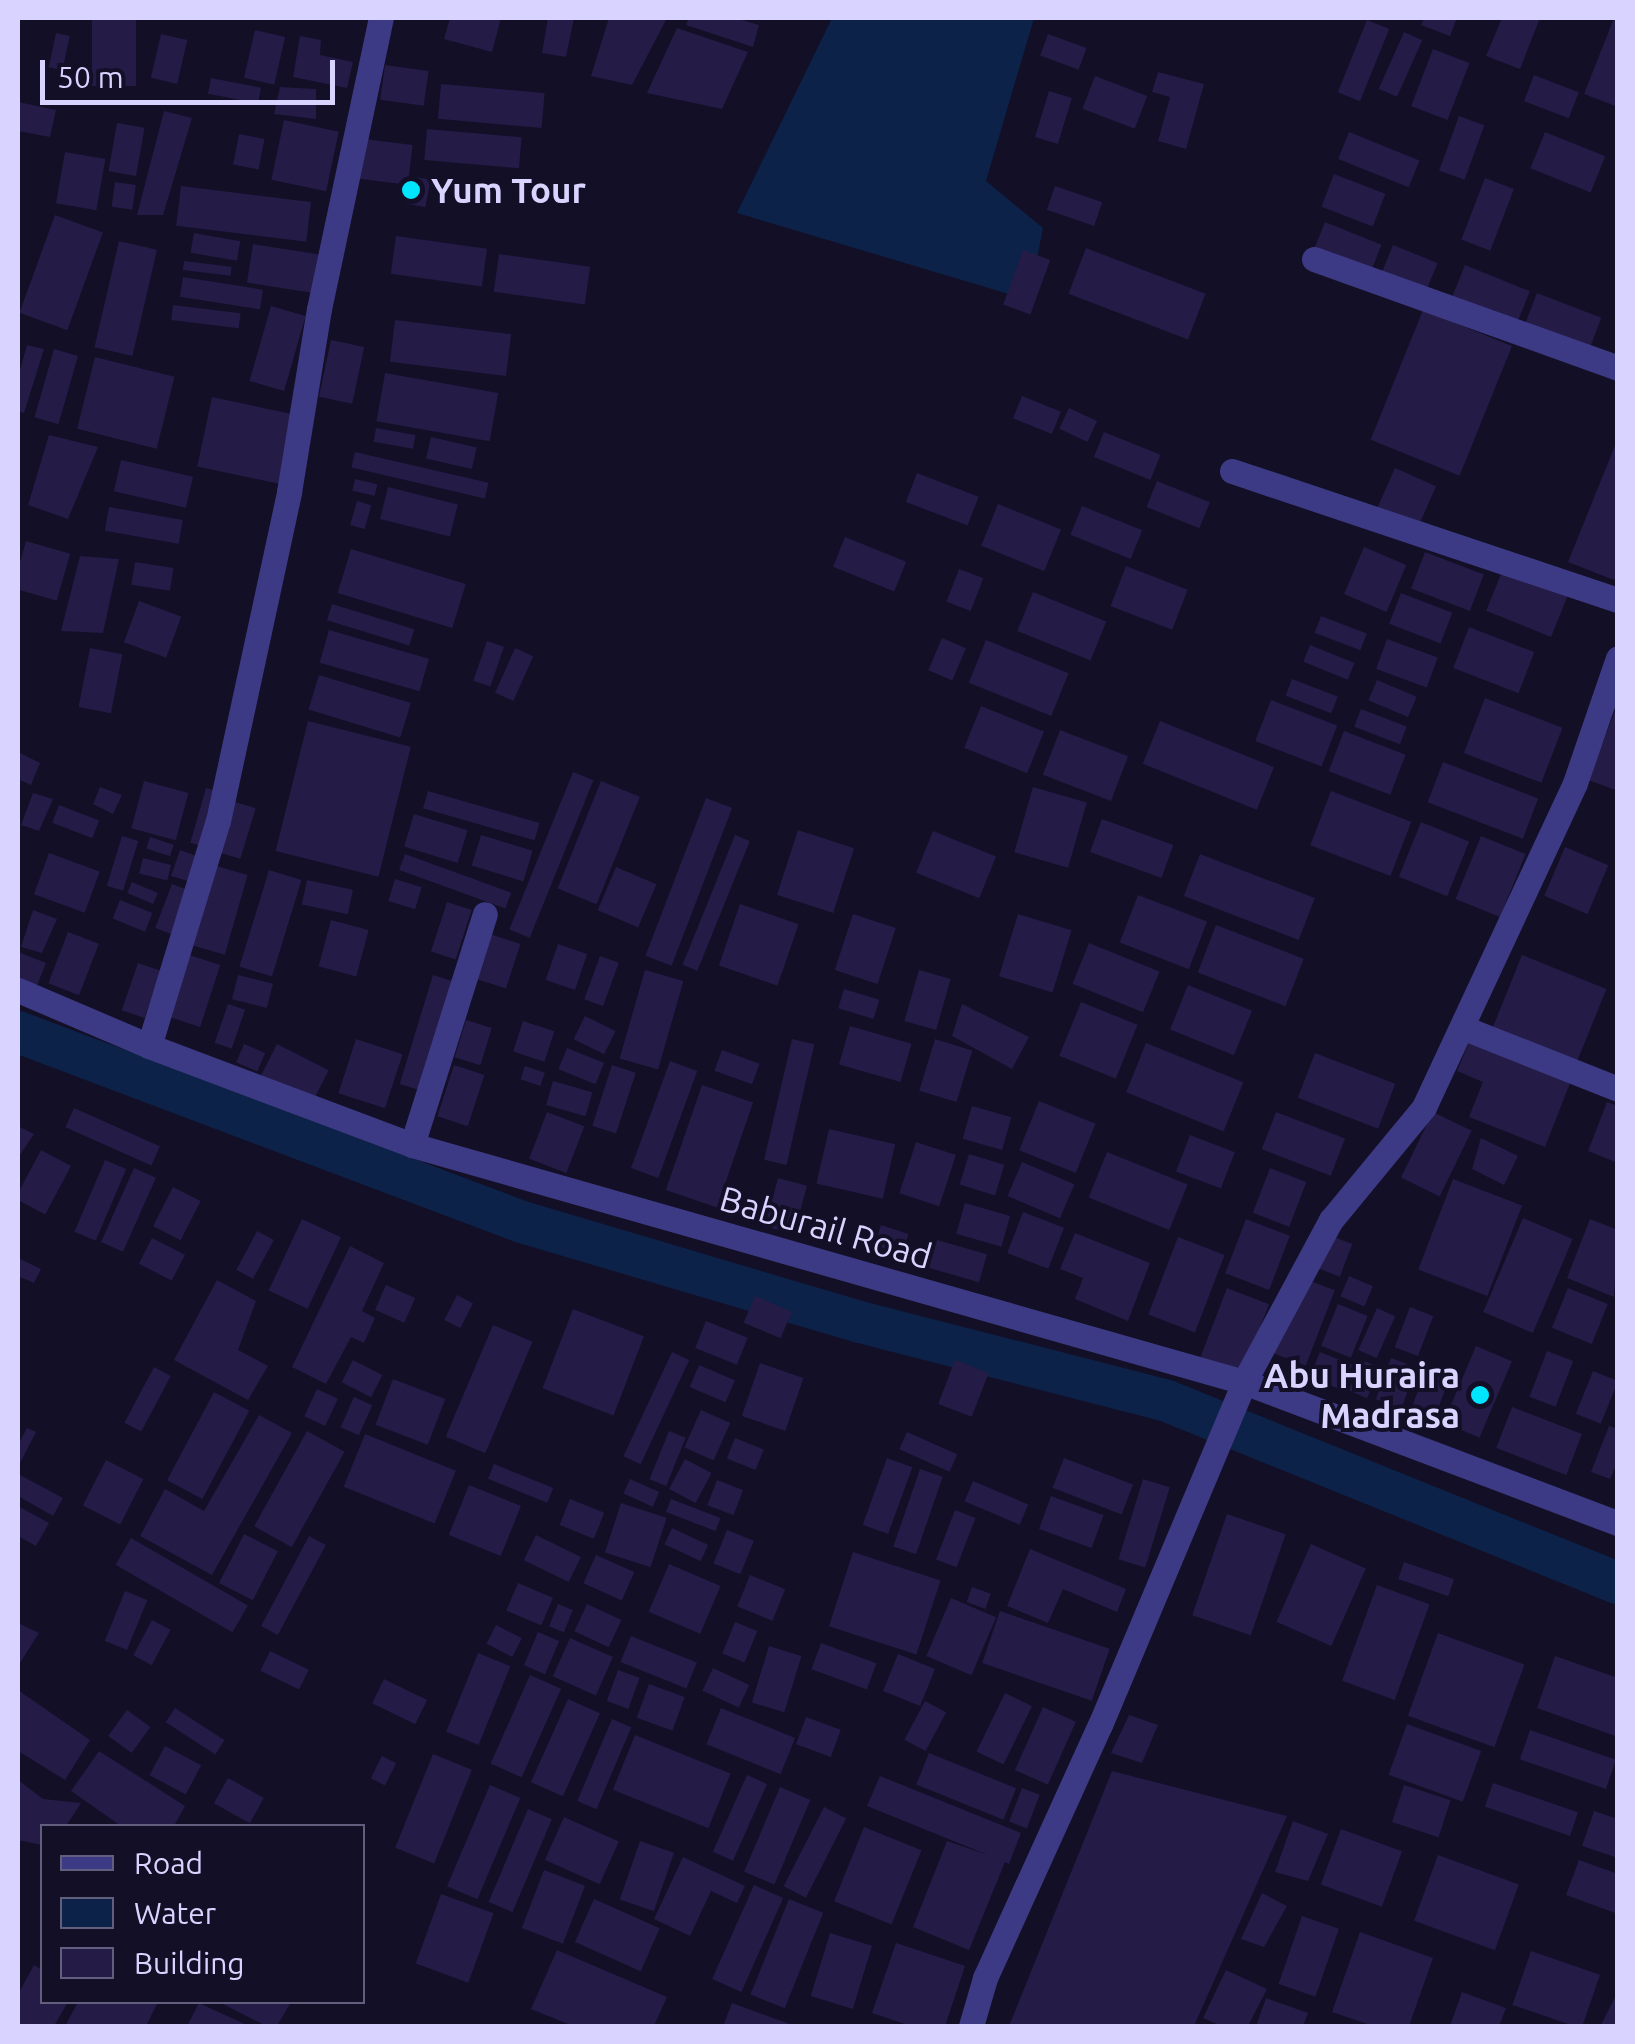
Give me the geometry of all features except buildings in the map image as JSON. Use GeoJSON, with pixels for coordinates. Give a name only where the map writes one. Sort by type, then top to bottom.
{"type":"FeatureCollection","features":[{"type":"Feature","properties":{"kind":"street"},"geometry":{"type":"LineString","coordinates":[[148,1046],[218,821],[288,492],[319,310],[380,18]]}},
{"type":"Feature","properties":{"kind":"street"},"geometry":{"type":"LineString","coordinates":[[1314,259],[1618,368]]}},
{"type":"Feature","properties":{"kind":"street"},"geometry":{"type":"LineString","coordinates":[[1232,471],[1618,600]]}},
{"type":"Feature","properties":{"kind":"street"},"geometry":{"type":"LineString","coordinates":[[971,2026],[985,1978],[1100,1725],[1244,1384],[1332,1220],[1424,1107],[1575,784],[1618,658]]}},
{"type":"Feature","properties":{"kind":"street"},"geometry":{"type":"LineString","coordinates":[[412,1145],[485,914]]}},
{"type":"Feature","properties":{"kind":"street","name":"Baburail Road"},"geometry":{"type":"LineString","coordinates":[[18,990],[148,1046],[412,1145],[1244,1384],[1618,1523]]}},
{"type":"Feature","properties":{"kind":"street"},"geometry":{"type":"LineString","coordinates":[[1464,1028],[1618,1089]]}},
{"type":"Feature","properties":{"kind":"water"},"geometry":{"type":"Polygon","coordinates":[[[832,18],[1034,18],[986,181],[1043,228],[1029,300],[737,213],[832,18]]]}},
{"type":"Feature","properties":{"kind":"waterway"},"geometry":{"type":"LineString","coordinates":[[18,1032],[522,1222],[860,1322],[1167,1401],[1618,1583]]}},
{"type":"Feature","properties":{"kind":"place","name":"Yum Tour"},"geometry":{"type":"Point","coordinates":[411,190]}},
{"type":"Feature","properties":{"kind":"place","name":"Abu Huraira Madrasa"},"geometry":{"type":"Point","coordinates":[1480,1395]}}]}
